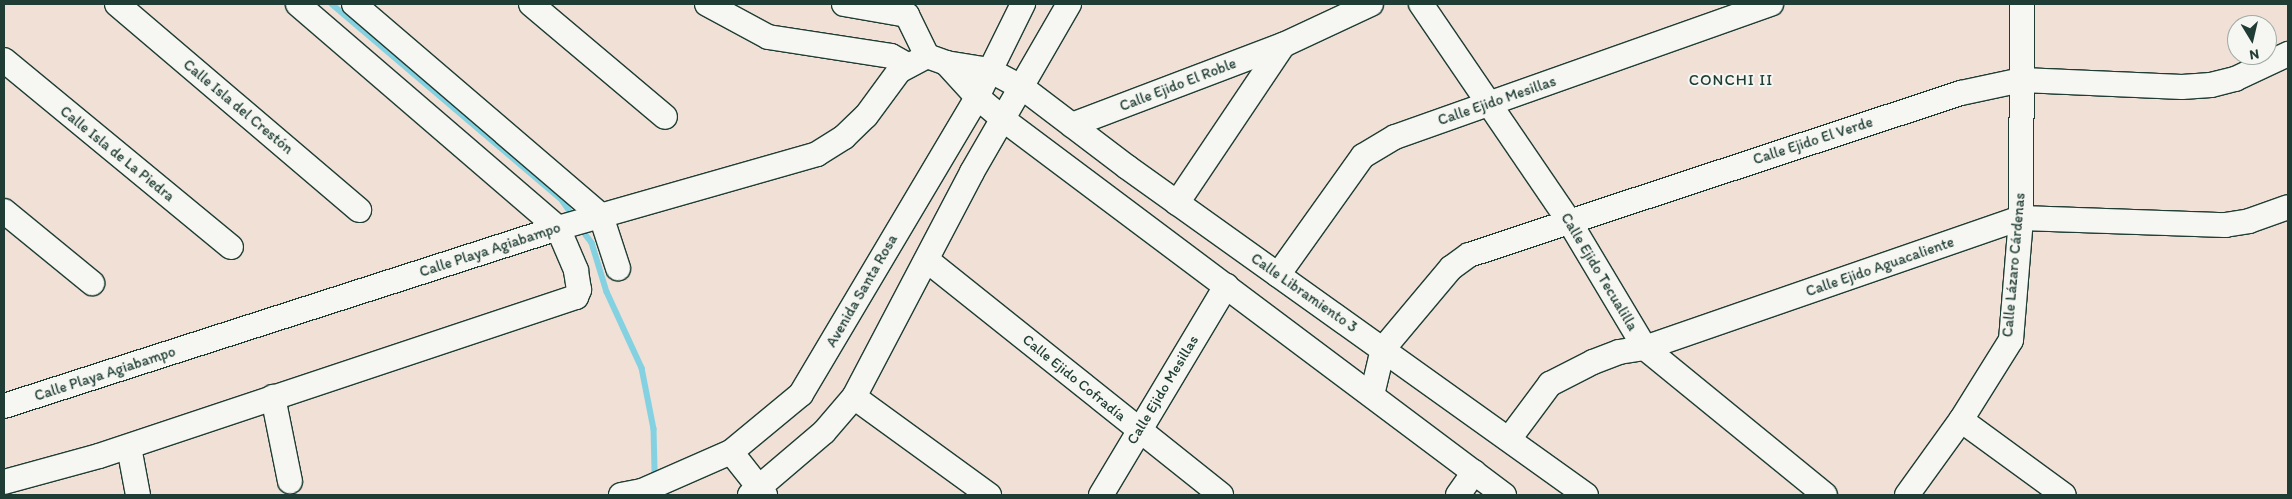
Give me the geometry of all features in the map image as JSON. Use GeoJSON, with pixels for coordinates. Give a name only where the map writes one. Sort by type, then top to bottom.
{"type":"FeatureCollection","features":[{"type":"Feature","properties":{"kind":"street","name":"Calle Isla del Crestón"},"geometry":{"type":"LineString","coordinates":[[117,4],[359,210]]}},
{"type":"Feature","properties":{"kind":"street"},"geometry":{"type":"LineString","coordinates":[[4,482],[129,447],[272,397],[576,297],[579,290],[576,270],[558,228],[298,4]]}},
{"type":"Feature","properties":{"kind":"street"},"geometry":{"type":"LineString","coordinates":[[354,4],[601,216],[618,268]]}},
{"type":"Feature","properties":{"kind":"street"},"geometry":{"type":"LineString","coordinates":[[531,4],[665,117]]}},
{"type":"Feature","properties":{"kind":"street"},"geometry":{"type":"LineString","coordinates":[[707,4],[768,38],[927,62],[977,97],[1004,120],[1504,495]]}},
{"type":"Feature","properties":{"kind":"street"},"geometry":{"type":"LineString","coordinates":[[844,4],[908,15],[927,62]]}},
{"type":"Feature","properties":{"kind":"street","name":"Avenida Santa Rosa"},"geometry":{"type":"LineString","coordinates":[[636,494],[731,452],[801,394],[977,97],[1023,4]]}},
{"type":"Feature","properties":{"kind":"street"},"geometry":{"type":"LineString","coordinates":[[731,452],[758,494],[824,432],[854,398],[928,260],[972,172],[1023,88],[1069,4]]}},
{"type":"Feature","properties":{"kind":"street","name":"Calle Ejido El Roble"},"geometry":{"type":"LineString","coordinates":[[1072,125],[1283,45],[1371,4]]}},
{"type":"Feature","properties":{"kind":"street","name":"Calle Ejido Tecualilla"},"geometry":{"type":"LineString","coordinates":[[1421,4],[1486,104],[1569,221],[1645,348],[1825,495]]}},
{"type":"Feature","properties":{"kind":"street","name":"Calle Ejido Mesillas"},"geometry":{"type":"LineString","coordinates":[[1278,274],[1364,156],[1394,136],[1771,4]]}},
{"type":"Feature","properties":{"kind":"street","name":"Calle Lázaro Cárdenas"},"geometry":{"type":"LineString","coordinates":[[1906,495],[1962,420],[2010,340],[2020,218],[2022,4]]}},
{"type":"Feature","properties":{"kind":"street","name":"Calle Ejido El Roble"},"geometry":{"type":"LineString","coordinates":[[1177,203],[1283,45]]}},
{"type":"Feature","properties":{"kind":"street","name":"Calle Ejido El Verde"},"geometry":{"type":"LineString","coordinates":[[1383,349],[1450,268],[1469,255],[1961,93],[2022,80],[2182,87],[2211,85],[2235,79],[2288,54]]}},
{"type":"Feature","properties":{"kind":"street","name":"Calle Isla de La Piedra"},"geometry":{"type":"LineString","coordinates":[[4,60],[231,247]]}},
{"type":"Feature","properties":{"kind":"street","name":"Calle Playa Agiabampo"},"geometry":{"type":"LineString","coordinates":[[4,406],[558,228],[817,154],[844,137],[866,116],[899,71],[927,62]]}},
{"type":"Feature","properties":{"kind":"street","name":"Calle Libramiento 3"},"geometry":{"type":"LineString","coordinates":[[927,62],[989,70],[1023,88],[1177,203],[1586,495]]}},
{"type":"Feature","properties":{"kind":"street","name":"Calle Ejido Aguacaliente"},"geometry":{"type":"LineString","coordinates":[[1509,439],[1550,384],[1602,359],[1645,348],[2020,218],[2225,226],[2249,221],[2288,208]]}},
{"type":"Feature","properties":{"kind":"street"},"geometry":{"type":"LineString","coordinates":[[4,211],[92,283]]}},
{"type":"Feature","properties":{"kind":"street","name":"Calle Ejido Cofradía"},"geometry":{"type":"LineString","coordinates":[[928,260],[1221,495]]}},
{"type":"Feature","properties":{"kind":"street","name":"Calle Ejido Mesillas"},"geometry":{"type":"LineString","coordinates":[[1101,495],[1138,430],[1226,286]]}},
{"type":"Feature","properties":{"kind":"street"},"geometry":{"type":"LineString","coordinates":[[1372,395],[1383,349]]}},
{"type":"Feature","properties":{"kind":"street"},"geometry":{"type":"LineString","coordinates":[[272,397],[290,481]]}},
{"type":"Feature","properties":{"kind":"street"},"geometry":{"type":"LineString","coordinates":[[854,398],[989,495]]}},
{"type":"Feature","properties":{"kind":"street"},"geometry":{"type":"LineString","coordinates":[[1962,420],[2064,495]]}},
{"type":"Feature","properties":{"kind":"street"},"geometry":{"type":"LineString","coordinates":[[129,447],[138,495]]}},
{"type":"Feature","properties":{"kind":"street"},"geometry":{"type":"LineString","coordinates":[[1458,495],[1474,472]]}},
{"type":"Feature","properties":{"kind":"waterway"},"geometry":{"type":"LineString","coordinates":[[332,4],[562,200],[569,210]]}},
{"type":"Feature","properties":{"kind":"waterway"},"geometry":{"type":"LineString","coordinates":[[586,235],[592,243],[607,292],[642,368],[654,429],[655,471]]}},
{"type":"Feature","properties":{"kind":"district","name":"CONCHI II"},"geometry":{"type":"Point","coordinates":[1731,80]}}]}
